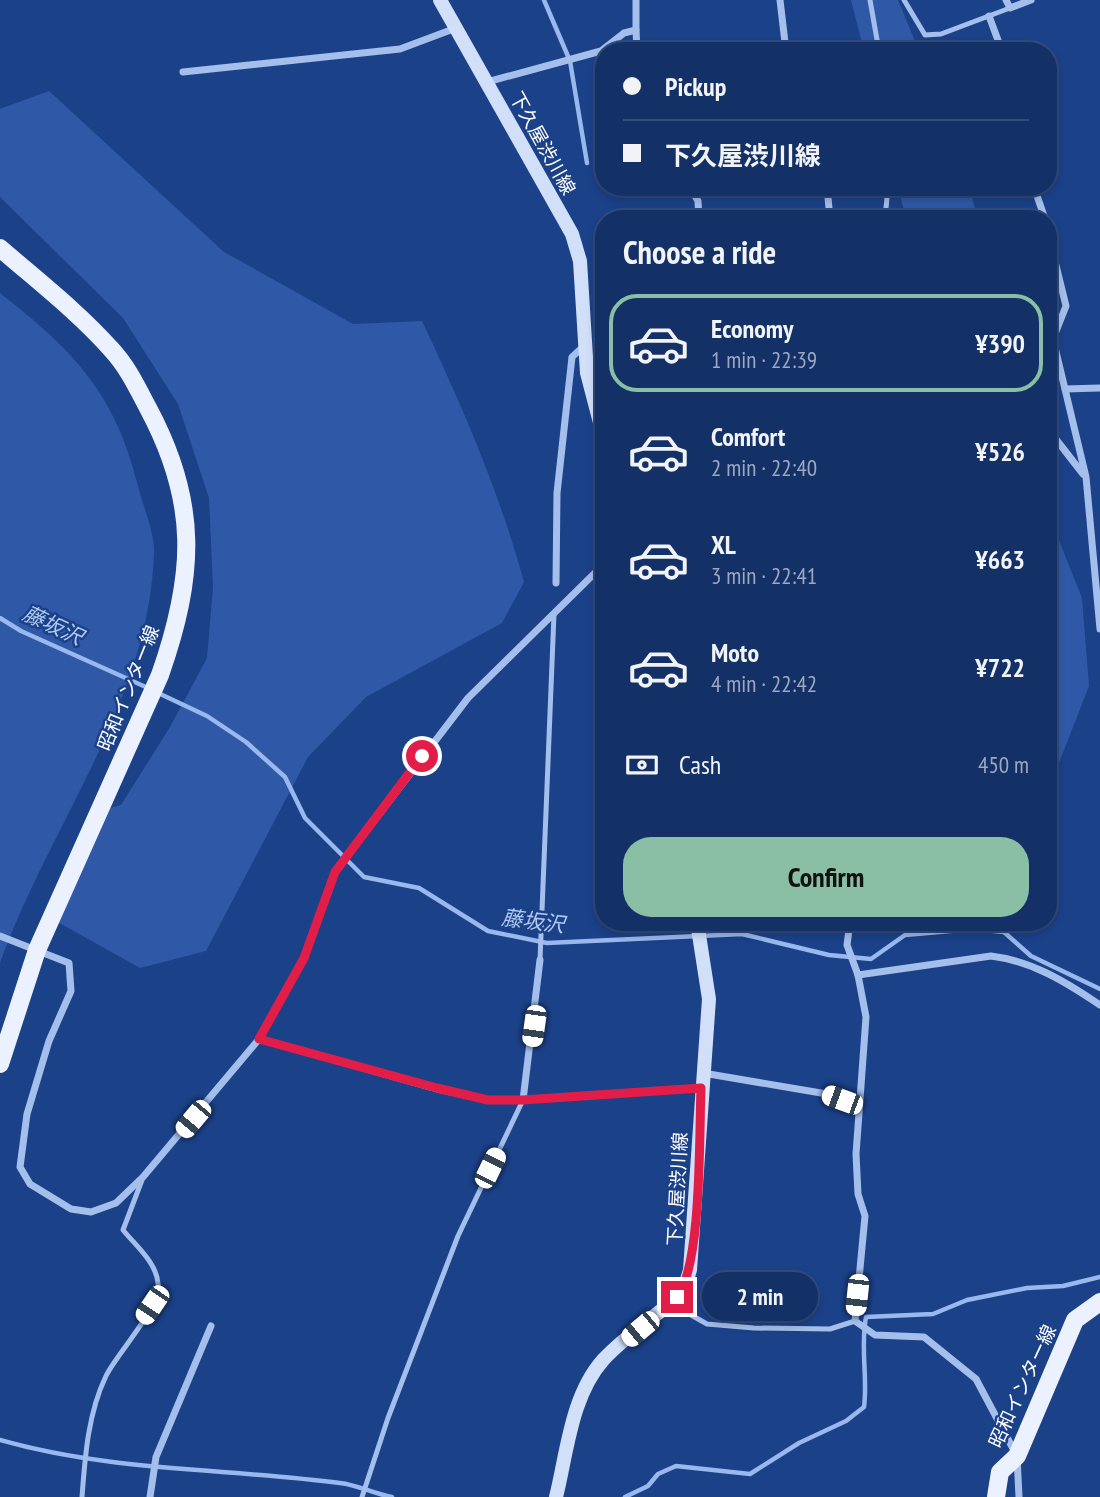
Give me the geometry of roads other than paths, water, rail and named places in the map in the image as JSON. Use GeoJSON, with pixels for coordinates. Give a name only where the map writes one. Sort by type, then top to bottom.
{"type":"FeatureCollection","features":[{"type":"Feature","properties":{"kind":"main road","name":"下久屋渋川線"},"geometry":{"type":"LineString","coordinates":[[440,0],[572,233],[580,261],[587,373],[595,404]]}},
{"type":"Feature","properties":{"kind":"main road","name":"昭和インター線"},"geometry":{"type":"LineString","coordinates":[[0,248],[113,350],[144,400],[172,457],[179,479],[188,557],[183,596],[160,675],[37,950],[0,1064]]}},
{"type":"Feature","properties":{"kind":"main road","name":"下久屋渋川線"},"geometry":{"type":"LineString","coordinates":[[556,1497],[575,1416],[586,1386],[602,1361],[677,1297],[685,1286],[693,1253],[701,1088],[709,999],[699,931]]}},
{"type":"Feature","properties":{"kind":"main road","name":"昭和インター線"},"geometry":{"type":"LineString","coordinates":[[996,1497],[1000,1472],[1017,1456],[1075,1320],[1100,1302]]}},
{"type":"Feature","properties":{"kind":"street"},"geometry":{"type":"LineString","coordinates":[[636,0],[636,42]]}},
{"type":"Feature","properties":{"kind":"street"},"geometry":{"type":"LineString","coordinates":[[780,0],[785,42]]}},
{"type":"Feature","properties":{"kind":"street"},"geometry":{"type":"LineString","coordinates":[[1006,0],[1010,8],[1031,0]]}},
{"type":"Feature","properties":{"kind":"street"},"geometry":{"type":"LineString","coordinates":[[989,16],[999,42]]}},
{"type":"Feature","properties":{"kind":"street"},"geometry":{"type":"LineString","coordinates":[[183,72],[400,49],[456,28]]}},
{"type":"Feature","properties":{"kind":"street"},"geometry":{"type":"LineString","coordinates":[[612,42],[624,33],[635,30]]}},
{"type":"Feature","properties":{"kind":"street"},"geometry":{"type":"LineString","coordinates":[[487,82],[595,53]]}},
{"type":"Feature","properties":{"kind":"street"},"geometry":{"type":"LineString","coordinates":[[1057,270],[1066,306],[1057,329]]}},
{"type":"Feature","properties":{"kind":"street"},"geometry":{"type":"LineString","coordinates":[[556,583],[557,494],[572,357],[586,345]]}},
{"type":"Feature","properties":{"kind":"street"},"geometry":{"type":"LineString","coordinates":[[1057,356],[1086,477],[1100,629]]}},
{"type":"Feature","properties":{"kind":"street"},"geometry":{"type":"LineString","coordinates":[[587,373],[595,373]]}},
{"type":"Feature","properties":{"kind":"street"},"geometry":{"type":"LineString","coordinates":[[1065,389],[1100,388]]}},
{"type":"Feature","properties":{"kind":"street"},"geometry":{"type":"LineString","coordinates":[[1057,440],[1086,477]]}},
{"type":"Feature","properties":{"kind":"street"},"geometry":{"type":"LineString","coordinates":[[0,936],[69,963],[71,991],[49,1041],[27,1115],[20,1167],[30,1184],[71,1209],[92,1212],[116,1203],[143,1177],[259,1039],[304,958],[335,872],[468,698],[595,573]]}},
{"type":"Feature","properties":{"kind":"street"},"geometry":{"type":"LineString","coordinates":[[849,931],[847,945],[858,975],[866,1017],[859,1105],[858,1194],[865,1216],[855,1321],[875,1335],[924,1337],[976,1379],[1017,1456],[1020,1497]]}},
{"type":"Feature","properties":{"kind":"street"},"geometry":{"type":"LineString","coordinates":[[858,975],[991,956],[1013,959],[1060,978],[1100,1005]]}},
{"type":"Feature","properties":{"kind":"street"},"geometry":{"type":"LineString","coordinates":[[523,1100],[540,960]]}},
{"type":"Feature","properties":{"kind":"street"},"geometry":{"type":"LineString","coordinates":[[259,1039],[488,1100],[701,1088]]}},
{"type":"Feature","properties":{"kind":"street"},"geometry":{"type":"LineString","coordinates":[[703,1073],[827,1094],[859,1105]]}},
{"type":"Feature","properties":{"kind":"street"},"geometry":{"type":"LineString","coordinates":[[149,1497],[156,1457],[211,1326]]}},
{"type":"Feature","properties":{"kind":"lane"},"geometry":{"type":"LineString","coordinates":[[870,0],[877,42]]}},
{"type":"Feature","properties":{"kind":"lane"},"geometry":{"type":"LineString","coordinates":[[904,0],[925,35],[941,34],[1010,8]]}},
{"type":"Feature","properties":{"kind":"lane"},"geometry":{"type":"LineString","coordinates":[[540,960],[554,614]]}},
{"type":"Feature","properties":{"kind":"lane"},"geometry":{"type":"LineString","coordinates":[[362,1497],[388,1418],[458,1236],[523,1100]]}},
{"type":"Feature","properties":{"kind":"lane"},"geometry":{"type":"LineString","coordinates":[[82,1497],[87,1441],[105,1377],[152,1305],[159,1286],[153,1266],[123,1230],[143,1177]]}},
{"type":"Feature","properties":{"kind":"lane"},"geometry":{"type":"LineString","coordinates":[[677,1297],[691,1315],[707,1324],[830,1329],[855,1321]]}},
{"type":"Feature","properties":{"kind":"waterway"},"geometry":{"type":"LineString","coordinates":[[544,0],[570,61],[587,163]]}},
{"type":"Feature","properties":{"kind":"waterway","name":"藤坂沢"},"geometry":{"type":"LineString","coordinates":[[0,618],[21,631],[148,688]]}},
{"type":"Feature","properties":{"kind":"waterway","name":"藤坂沢"},"geometry":{"type":"LineString","coordinates":[[156,692],[207,716],[246,742],[285,777],[305,818],[364,877],[419,888],[488,931],[547,943],[742,934],[829,955],[871,959],[905,935],[950,931]]}},
{"type":"Feature","properties":{"kind":"waterway","name":"藤坂沢"},"geometry":{"type":"LineString","coordinates":[[994,931],[1004,932],[1031,956],[1100,989]]}},
{"type":"Feature","properties":{"kind":"waterway"},"geometry":{"type":"LineString","coordinates":[[625,1497],[648,1486],[658,1474],[676,1466],[750,1474],[799,1443],[846,1421],[864,1407],[866,1317],[933,1314],[967,1300],[1027,1288],[1063,1286],[1100,1277]]}},
{"type":"Feature","properties":{"kind":"waterway"},"geometry":{"type":"LineString","coordinates":[[0,1440],[127,1464],[340,1483],[392,1497]]}}]}
